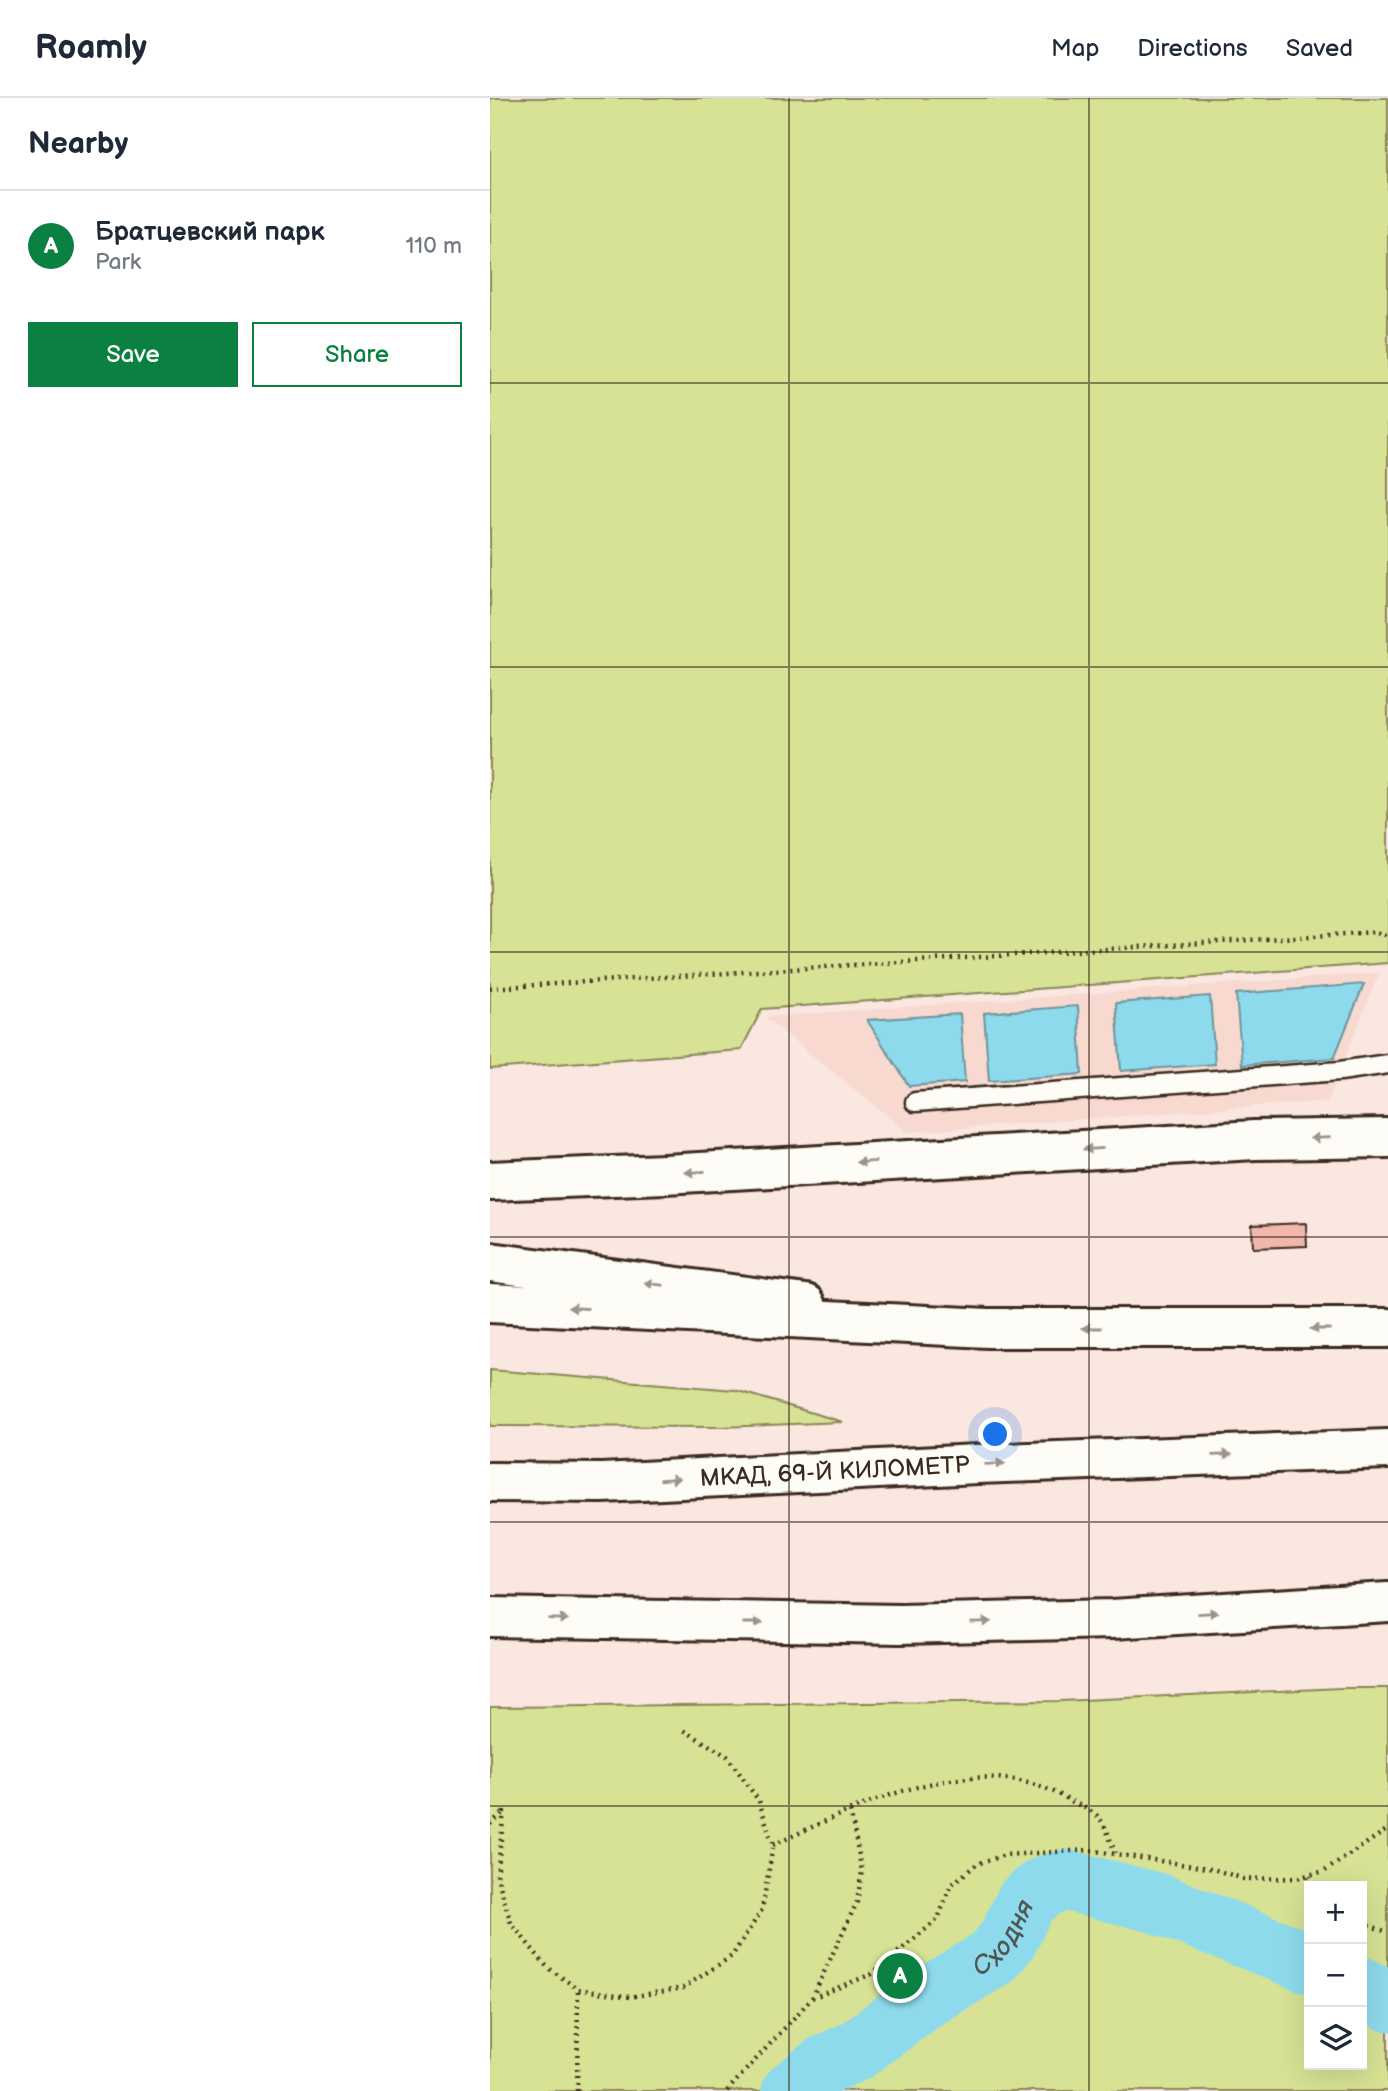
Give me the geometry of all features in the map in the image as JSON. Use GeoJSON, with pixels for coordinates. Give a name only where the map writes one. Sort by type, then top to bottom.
{"type":"FeatureCollection","features":[{"type":"Feature","properties":{"kind":"main road"},"geometry":{"type":"LineString","coordinates":[[490,1181],[1255,1140],[1388,1138]]}},
{"type":"Feature","properties":{"kind":"main road"},"geometry":{"type":"LineString","coordinates":[[490,1262],[988,1328]]}},
{"type":"Feature","properties":{"kind":"main road"},"geometry":{"type":"LineString","coordinates":[[490,1303],[988,1328],[1388,1328]]}},
{"type":"Feature","properties":{"kind":"main road","name":"МКАД, 69-Й КИЛОМЕТР"},"geometry":{"type":"LineString","coordinates":[[490,1482],[602,1483],[923,1466],[1388,1449]]}},
{"type":"Feature","properties":{"kind":"main road"},"geometry":{"type":"LineString","coordinates":[[490,1493],[602,1483]]}},
{"type":"Feature","properties":{"kind":"main road"},"geometry":{"type":"LineString","coordinates":[[490,1617],[685,1623],[900,1624],[1112,1619],[1388,1602]]}},
{"type":"Feature","properties":{"kind":"lane"},"geometry":{"type":"LineString","coordinates":[[915,1102],[1340,1071],[1388,1064]]}},
{"type":"Feature","properties":{"kind":"path"},"geometry":{"type":"LineString","coordinates":[[490,988],[1376,932],[1388,936]]}},
{"type":"Feature","properties":{"kind":"path"},"geometry":{"type":"LineString","coordinates":[[490,1824],[504,1811],[497,1876],[511,1923],[547,1967],[578,1989],[630,1997],[683,1988],[732,1956],[762,1910],[773,1845],[759,1801],[727,1756],[682,1730]]}},
{"type":"Feature","properties":{"kind":"path"},"geometry":{"type":"LineString","coordinates":[[773,1845],[850,1810],[930,1782],[985,1777],[1052,1789],[1100,1818],[1116,1853]]}},
{"type":"Feature","properties":{"kind":"path"},"geometry":{"type":"LineString","coordinates":[[727,2091],[812,1998],[858,1902],[862,1871],[850,1810]]}},
{"type":"Feature","properties":{"kind":"path"},"geometry":{"type":"LineString","coordinates":[[812,1998],[872,1974],[938,1919],[951,1885],[977,1864],[1005,1855],[1089,1850],[1213,1869],[1244,1879],[1309,1876],[1325,1871],[1388,1829]]}},
{"type":"Feature","properties":{"kind":"path"},"geometry":{"type":"LineString","coordinates":[[1309,1876],[1310,1881]]}},
{"type":"Feature","properties":{"kind":"path"},"geometry":{"type":"LineString","coordinates":[[1367,1925],[1388,1932]]}},
{"type":"Feature","properties":{"kind":"path"},"geometry":{"type":"LineString","coordinates":[[577,2091],[578,1989]]}},
{"type":"Feature","properties":{"kind":"shaded area"},"geometry":{"type":"Polygon","coordinates":[[[1379,973],[1328,1101],[908,1132],[765,1017],[1379,973]]]}},
{"type":"Feature","properties":{"kind":"green space"},"geometry":{"type":"Polygon","coordinates":[[[490,98],[1388,98],[1388,963],[762,1009],[741,1050],[490,1069],[490,98]]]}},
{"type":"Feature","properties":{"kind":"green space"},"geometry":{"type":"Polygon","coordinates":[[[490,1370],[735,1390],[843,1422],[720,1427],[490,1426],[490,1370]]]}},
{"type":"Feature","properties":{"kind":"green space"},"geometry":{"type":"Polygon","coordinates":[[[1388,1688],[1388,2091],[490,2091],[490,1707],[1061,1701],[1388,1688]]]}},
{"type":"Feature","properties":{"kind":"water"},"geometry":{"type":"Polygon","coordinates":[[[1364,984],[1334,1058],[1242,1065],[1236,994],[1364,984]]]}},
{"type":"Feature","properties":{"kind":"water"},"geometry":{"type":"Polygon","coordinates":[[[1210,996],[1215,1064],[1121,1071],[1116,1003],[1210,996]]]}},
{"type":"Feature","properties":{"kind":"water"},"geometry":{"type":"Polygon","coordinates":[[[1078,1006],[1082,1074],[989,1081],[984,1013],[1078,1006]]]}},
{"type":"Feature","properties":{"kind":"water"},"geometry":{"type":"Polygon","coordinates":[[[960,1014],[965,1082],[909,1086],[867,1020],[960,1014]]]}},
{"type":"Feature","properties":{"kind":"building"},"geometry":{"type":"Polygon","coordinates":[[[1306,1223],[1307,1246],[1253,1248],[1252,1225],[1306,1223]]]}},
{"type":"Feature","properties":{"kind":"waterway","name":"Сходня"},"geometry":{"type":"LineString","coordinates":[[792,2091],[825,2065],[855,2051],[928,1997],[993,1958],[1008,1939],[1026,1901],[1045,1886],[1066,1880],[1157,1903],[1304,1961]]}},
{"type":"Feature","properties":{"kind":"waterway","name":"Сходня"},"geometry":{"type":"LineString","coordinates":[[1367,1990],[1388,2001]]}},
{"type":"Feature","properties":{"kind":"place","name":"Братцевский парк"},"geometry":{"type":"Point","coordinates":[900,1976]}}]}
